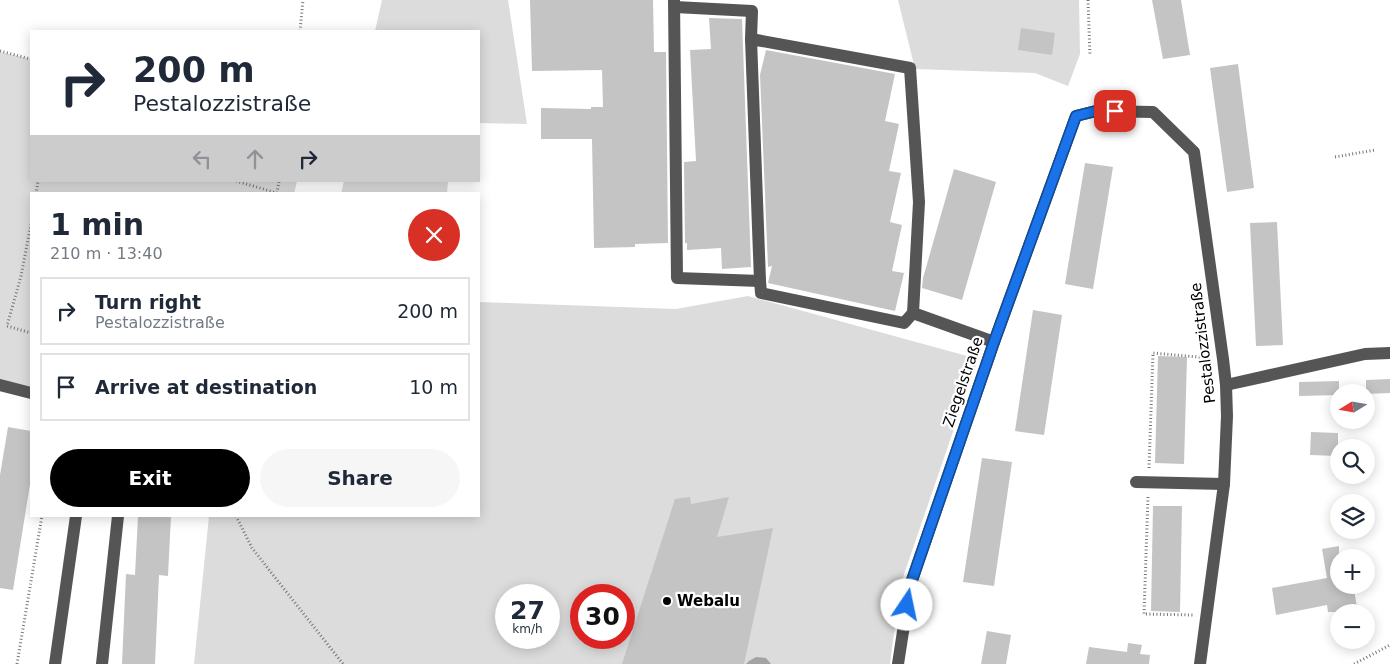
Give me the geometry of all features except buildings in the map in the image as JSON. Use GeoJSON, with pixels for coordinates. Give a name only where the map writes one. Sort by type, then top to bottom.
{"type":"FeatureCollection","features":[{"type":"Feature","properties":{"kind":"street"},"geometry":{"type":"LineString","coordinates":[[752,39],[910,68],[919,202],[913,313],[904,323],[761,293],[752,39],[752,11],[674,4],[677,278],[760,281]]}},
{"type":"Feature","properties":{"kind":"street","name":"Pestalozzistraße"},"geometry":{"type":"LineString","coordinates":[[1076,116],[1096,111],[1153,112],[1194,152],[1223,359],[1227,416],[1224,484],[1200,664]]}},
{"type":"Feature","properties":{"kind":"street","name":"Ziegelstraße"},"geometry":{"type":"LineString","coordinates":[[898,664],[910,586],[994,342],[1076,116]]}},
{"type":"Feature","properties":{"kind":"street"},"geometry":{"type":"LineString","coordinates":[[913,313],[994,342]]}},
{"type":"Feature","properties":{"kind":"street"},"geometry":{"type":"LineString","coordinates":[[1226,385],[1365,354],[1390,353]]}},
{"type":"Feature","properties":{"kind":"street"},"geometry":{"type":"LineString","coordinates":[[0,385],[30,393]]}},
{"type":"Feature","properties":{"kind":"street"},"geometry":{"type":"LineString","coordinates":[[1136,482],[1224,484]]}},
{"type":"Feature","properties":{"kind":"street"},"geometry":{"type":"LineString","coordinates":[[55,664],[76,517]]}},
{"type":"Feature","properties":{"kind":"street"},"geometry":{"type":"LineString","coordinates":[[102,664],[118,517]]}},
{"type":"Feature","properties":{"kind":"path"},"geometry":{"type":"LineString","coordinates":[[300,30],[303,0]]}},
{"type":"Feature","properties":{"kind":"path"},"geometry":{"type":"LineString","coordinates":[[1088,0],[1090,56]]}},
{"type":"Feature","properties":{"kind":"path"},"geometry":{"type":"LineString","coordinates":[[0,51],[30,59]]}},
{"type":"Feature","properties":{"kind":"path"},"geometry":{"type":"LineString","coordinates":[[1335,157],[1376,150]]}},
{"type":"Feature","properties":{"kind":"path"},"geometry":{"type":"LineString","coordinates":[[239,182],[273,192]]}},
{"type":"Feature","properties":{"kind":"path"},"geometry":{"type":"LineString","coordinates":[[30,233],[21,276],[7,326],[30,333]]}},
{"type":"Feature","properties":{"kind":"path"},"geometry":{"type":"LineString","coordinates":[[17,664],[42,517]]}},
{"type":"Feature","properties":{"kind":"path"},"geometry":{"type":"LineString","coordinates":[[236,517],[252,548],[343,664]]}},
{"type":"Feature","properties":{"kind":"path"},"geometry":{"type":"LineString","coordinates":[[1354,664],[1390,645]]}},
{"type":"Feature","properties":{"kind":"shaded area"},"geometry":{"type":"Polygon","coordinates":[[[382,0],[508,0],[527,124],[480,123],[480,30],[375,30],[382,0]]]}},
{"type":"Feature","properties":{"kind":"shaded area"},"geometry":{"type":"Polygon","coordinates":[[[898,0],[1079,0],[1080,54],[1068,86],[1035,73],[915,69],[898,0]]]}},
{"type":"Feature","properties":{"kind":"shaded area"},"geometry":{"type":"Polygon","coordinates":[[[0,52],[30,59],[30,182],[297,182],[294,192],[30,192],[30,394],[0,386],[0,52]]]}},
{"type":"Feature","properties":{"kind":"shaded area"},"geometry":{"type":"Polygon","coordinates":[[[344,182],[448,182],[447,192],[341,192],[344,182]]]}},
{"type":"Feature","properties":{"kind":"shaded area"},"geometry":{"type":"Polygon","coordinates":[[[748,296],[978,359],[900,586],[890,664],[194,664],[209,517],[480,517],[480,302],[676,309],[748,296]]]}},
{"type":"Feature","properties":{"kind":"shaded area"},"geometry":{"type":"Polygon","coordinates":[[[756,657],[766,658],[771,664],[746,664],[756,657]]]}},
{"type":"Feature","properties":{"kind":"place","name":"Webalu"},"geometry":{"type":"Point","coordinates":[667,601]}},
{"type":"Feature","properties":{"kind":"route"},"geometry":{"type":"LineString","coordinates":[[907,605],[910,586],[988,360],[1076,116],[1096,111],[1115,111]]}}]}
